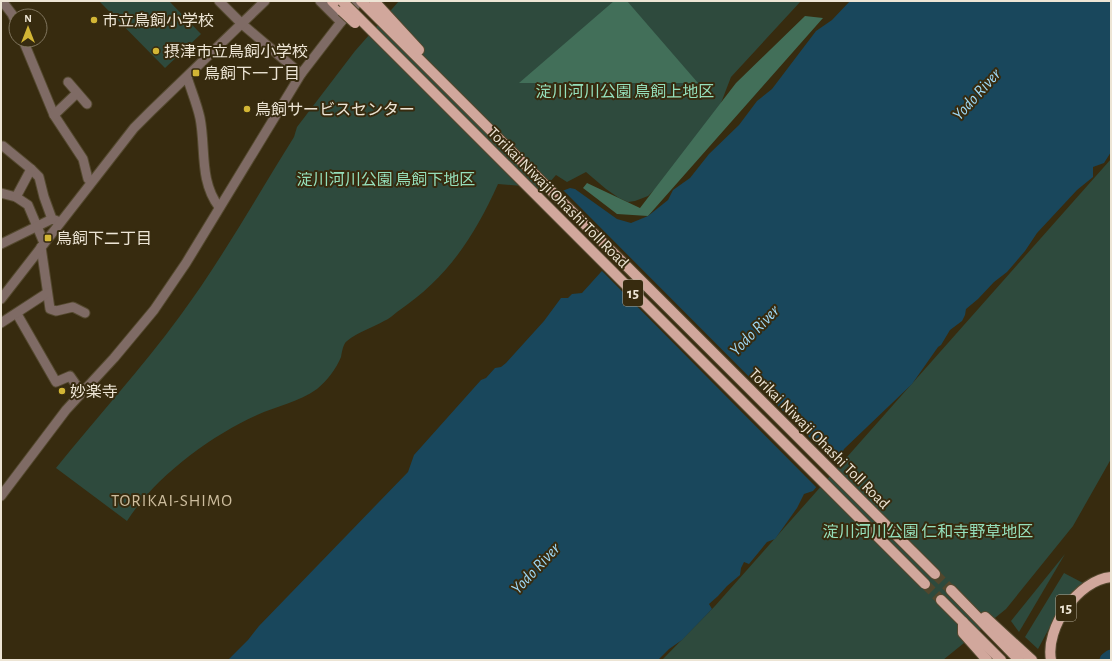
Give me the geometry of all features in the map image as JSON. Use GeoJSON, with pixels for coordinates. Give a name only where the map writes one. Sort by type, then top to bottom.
{"type":"FeatureCollection","features":[{"type":"Feature","properties":{"kind":"main road"},"geometry":{"type":"LineString","coordinates":[[332,1],[418,83],[426,86]]}},
{"type":"Feature","properties":{"kind":"main road","name":"Torikai Niwaji Ohashi Toll Road"},"geometry":{"type":"LineString","coordinates":[[342,1],[925,584]]}},
{"type":"Feature","properties":{"kind":"main road","name":"Torikai Niwaji Ohashi Toll Road"},"geometry":{"type":"LineString","coordinates":[[360,1],[935,574]]}},
{"type":"Feature","properties":{"kind":"main road"},"geometry":{"type":"LineString","coordinates":[[374,1],[435,68],[436,77]]}},
{"type":"Feature","properties":{"kind":"main road","name":"15"},"geometry":{"type":"LineString","coordinates":[[1051,660],[1052,633],[1064,610],[1089,585],[1111,577]]}},
{"type":"Feature","properties":{"kind":"main road"},"geometry":{"type":"LineString","coordinates":[[951,590],[970,612],[1019,660]]}},
{"type":"Feature","properties":{"kind":"main road"},"geometry":{"type":"LineString","coordinates":[[941,600],[1002,660]]}},
{"type":"Feature","properties":{"kind":"main road"},"geometry":{"type":"LineString","coordinates":[[970,612],[980,612],[1032,660]]}},
{"type":"Feature","properties":{"kind":"main road"},"geometry":{"type":"LineString","coordinates":[[963,622],[963,633],[987,660]]}},
{"type":"Feature","properties":{"kind":"street"},"geometry":{"type":"LineString","coordinates":[[220,1],[242,24],[300,74]]}},
{"type":"Feature","properties":{"kind":"street"},"geometry":{"type":"LineString","coordinates":[[1,299],[43,245],[56,221],[92,182],[134,128],[265,1]]}},
{"type":"Feature","properties":{"kind":"street"},"geometry":{"type":"LineString","coordinates":[[320,1],[341,22]]}},
{"type":"Feature","properties":{"kind":"street"},"geometry":{"type":"LineString","coordinates":[[1,496],[54,425],[114,358],[154,310],[186,263],[219,207],[265,135],[300,74],[341,22],[360,1]]}},
{"type":"Feature","properties":{"kind":"street"},"geometry":{"type":"LineString","coordinates":[[26,48],[54,115],[84,159],[88,179],[92,182]]}},
{"type":"Feature","properties":{"kind":"street"},"geometry":{"type":"LineString","coordinates":[[187,77],[200,119],[205,177],[212,198],[219,207]]}},
{"type":"Feature","properties":{"kind":"street"},"geometry":{"type":"LineString","coordinates":[[68,82],[87,104]]}},
{"type":"Feature","properties":{"kind":"street"},"geometry":{"type":"LineString","coordinates":[[54,115],[77,93]]}},
{"type":"Feature","properties":{"kind":"street"},"geometry":{"type":"LineString","coordinates":[[3,146],[39,177],[44,197],[56,221]]}},
{"type":"Feature","properties":{"kind":"street"},"geometry":{"type":"LineString","coordinates":[[16,197],[31,169]]}},
{"type":"Feature","properties":{"kind":"street"},"geometry":{"type":"LineString","coordinates":[[1,193],[16,197],[28,205],[38,226],[43,245],[50,310],[56,311],[73,307],[85,313]]}},
{"type":"Feature","properties":{"kind":"street"},"geometry":{"type":"LineString","coordinates":[[1,244],[38,226],[56,221]]}},
{"type":"Feature","properties":{"kind":"street"},"geometry":{"type":"LineString","coordinates":[[1,323],[17,314],[47,293]]}},
{"type":"Feature","properties":{"kind":"street"},"geometry":{"type":"LineString","coordinates":[[17,314],[56,382],[70,376],[79,389],[83,391]]}},
{"type":"Feature","properties":{"kind":"green space"},"geometry":{"type":"Polygon","coordinates":[[[99,1],[169,1],[201,34],[165,68],[99,1]]]}},
{"type":"Feature","properties":{"kind":"green space","name":"淀川河川公園 鳥飼下地区"},"geometry":{"type":"Polygon","coordinates":[[[399,1],[801,1],[731,77],[716,116],[671,174],[648,196],[628,202],[606,189],[586,172],[567,182],[556,175],[542,191],[533,187],[498,184],[489,204],[468,240],[444,271],[415,299],[389,318],[347,341],[337,366],[321,386],[288,404],[257,415],[239,424],[203,446],[168,474],[139,505],[127,521],[56,468],[150,355],[180,316],[239,227],[294,137],[297,127],[355,51],[399,1]]]}},
{"type":"Feature","properties":{"kind":"green space"},"geometry":{"type":"Polygon","coordinates":[[[614,1],[627,1],[698,83],[519,83],[614,1]]]}},
{"type":"Feature","properties":{"kind":"green space"},"geometry":{"type":"Polygon","coordinates":[[[805,16],[823,18],[648,216],[617,214],[583,188],[587,183],[640,208],[736,83],[805,16]]]}},
{"type":"Feature","properties":{"kind":"green space","name":"淀川河川公園 仁和寺野草地区"},"geometry":{"type":"Polygon","coordinates":[[[1111,159],[1111,459],[1073,526],[1006,609],[943,660],[662,660],[715,606],[1111,159]]]}},
{"type":"Feature","properties":{"kind":"green space"},"geometry":{"type":"Polygon","coordinates":[[[1065,554],[1019,632],[1011,621],[1065,554]]]}},
{"type":"Feature","properties":{"kind":"green space"},"geometry":{"type":"Polygon","coordinates":[[[1064,573],[1083,583],[1062,604],[1038,649],[1025,637],[1064,573]]]}},
{"type":"Feature","properties":{"kind":"water","name":"Yodo River"},"geometry":{"type":"Polygon","coordinates":[[[850,1],[1111,1],[1111,152],[1104,163],[1093,167],[1093,177],[1077,190],[1037,233],[1025,251],[1007,272],[994,282],[966,309],[962,321],[950,330],[941,345],[938,347],[912,384],[844,449],[839,460],[813,491],[804,494],[797,508],[775,539],[767,542],[749,564],[744,562],[740,575],[709,604],[712,609],[682,640],[669,649],[658,660],[228,660],[408,472],[414,455],[481,380],[486,378],[495,368],[501,367],[506,363],[544,321],[561,298],[568,298],[572,294],[582,293],[610,262],[549,196],[570,188],[575,189],[617,219],[631,223],[648,216],[668,200],[673,190],[690,178],[709,154],[739,125],[757,101],[772,89],[816,31],[832,20],[850,1]]]}},
{"type":"Feature","properties":{"kind":"pier"},"geometry":{"type":"Polygon","coordinates":[[[561,188],[837,465],[817,488],[600,269],[608,261],[547,197],[548,194],[561,188]]]}},
{"type":"Feature","properties":{"kind":"waterway"},"geometry":{"type":"LineString","coordinates":[[1107,660],[1111,657]]}},
{"type":"Feature","properties":{"kind":"tunnel"},"geometry":{"type":"LineString","coordinates":[[935,574],[951,590]]}},
{"type":"Feature","properties":{"kind":"tunnel"},"geometry":{"type":"LineString","coordinates":[[925,584],[941,600]]}},
{"type":"Feature","properties":{"kind":"place","name":"市立鳥飼小学校"},"geometry":{"type":"Point","coordinates":[94,20]}},
{"type":"Feature","properties":{"kind":"place","name":"摂津市立鳥飼小学校"},"geometry":{"type":"Point","coordinates":[156,51]}},
{"type":"Feature","properties":{"kind":"place","name":"鳥飼下一丁目"},"geometry":{"type":"Point","coordinates":[196,73]}},
{"type":"Feature","properties":{"kind":"place","name":"鳥飼サービスセンター"},"geometry":{"type":"Point","coordinates":[247,109]}},
{"type":"Feature","properties":{"kind":"place","name":"鳥飼下二丁目"},"geometry":{"type":"Point","coordinates":[48,238]}},
{"type":"Feature","properties":{"kind":"place","name":"妙楽寺"},"geometry":{"type":"Point","coordinates":[62,391]}},
{"type":"Feature","properties":{"kind":"district","name":"TORIKAI-SHIMO"},"geometry":{"type":"Point","coordinates":[172,500]}},
{"type":"Feature","properties":{"kind":"park label","name":"淀川河川公園 鳥飼上地区"},"geometry":{"type":"Point","coordinates":[625,91]}}]}
